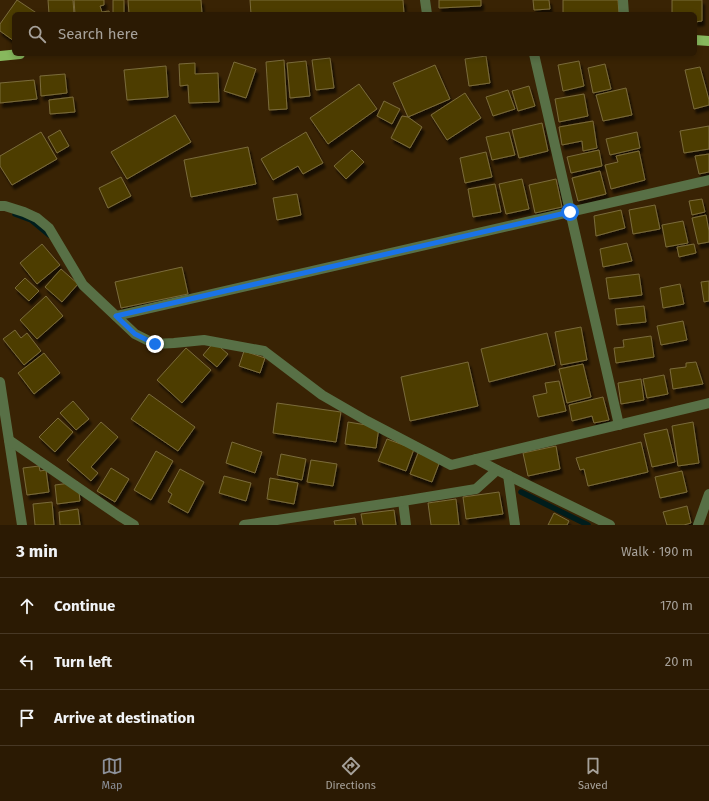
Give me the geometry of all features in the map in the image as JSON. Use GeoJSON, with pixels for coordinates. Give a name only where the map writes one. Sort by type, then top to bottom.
{"type":"FeatureCollection","features":[{"type":"Feature","properties":{"kind":"main road"},"geometry":{"type":"LineString","coordinates":[[697,40],[709,41]]}},
{"type":"Feature","properties":{"kind":"main road"},"geometry":{"type":"LineString","coordinates":[[0,56],[12,55]]}},
{"type":"Feature","properties":{"kind":"street"},"geometry":{"type":"LineString","coordinates":[[425,0],[426,12]]}},
{"type":"Feature","properties":{"kind":"street"},"geometry":{"type":"LineString","coordinates":[[623,0],[624,12]]}},
{"type":"Feature","properties":{"kind":"street"},"geometry":{"type":"LineString","coordinates":[[534,56],[619,425]]}},
{"type":"Feature","properties":{"kind":"street"},"geometry":{"type":"LineString","coordinates":[[116,316],[709,180]]}},
{"type":"Feature","properties":{"kind":"street"},"geometry":{"type":"LineString","coordinates":[[0,206],[5,206],[24,212],[37,218],[49,228],[83,285],[135,334],[155,344],[204,340],[264,351],[322,395],[367,421],[451,465],[709,403]]}},
{"type":"Feature","properties":{"kind":"street"},"geometry":{"type":"LineString","coordinates":[[0,382],[22,525]]}},
{"type":"Feature","properties":{"kind":"street"},"geometry":{"type":"LineString","coordinates":[[9,440],[134,525]]}},
{"type":"Feature","properties":{"kind":"street"},"geometry":{"type":"LineString","coordinates":[[476,458],[496,470],[610,525]]}},
{"type":"Feature","properties":{"kind":"street"},"geometry":{"type":"LineString","coordinates":[[244,525],[261,524],[476,489],[496,470]]}},
{"type":"Feature","properties":{"kind":"street"},"geometry":{"type":"LineString","coordinates":[[508,475],[515,525]]}},
{"type":"Feature","properties":{"kind":"street"},"geometry":{"type":"LineString","coordinates":[[698,525],[709,494]]}},
{"type":"Feature","properties":{"kind":"street"},"geometry":{"type":"LineString","coordinates":[[403,501],[406,525]]}},
{"type":"Feature","properties":{"kind":"building"},"geometry":{"type":"Polygon","coordinates":[[[17,0],[35,12],[12,12],[12,40],[0,31],[0,24],[17,0]]]}},
{"type":"Feature","properties":{"kind":"building"},"geometry":{"type":"Polygon","coordinates":[[[48,0],[73,0],[74,12],[49,12],[48,0]]]}},
{"type":"Feature","properties":{"kind":"building"},"geometry":{"type":"Polygon","coordinates":[[[74,0],[104,0],[104,5],[100,6],[102,12],[75,12],[74,0]]]}},
{"type":"Feature","properties":{"kind":"building"},"geometry":{"type":"Polygon","coordinates":[[[113,0],[124,0],[124,12],[113,12],[113,0]]]}},
{"type":"Feature","properties":{"kind":"building"},"geometry":{"type":"Polygon","coordinates":[[[128,0],[201,0],[202,12],[129,12],[128,0]]]}},
{"type":"Feature","properties":{"kind":"building"},"geometry":{"type":"Polygon","coordinates":[[[250,0],[403,0],[404,12],[251,12],[250,0]]]}},
{"type":"Feature","properties":{"kind":"building"},"geometry":{"type":"Polygon","coordinates":[[[439,0],[481,0],[481,6],[439,8],[439,0]]]}},
{"type":"Feature","properties":{"kind":"building"},"geometry":{"type":"Polygon","coordinates":[[[533,0],[549,0],[550,9],[534,10],[533,0]]]}},
{"type":"Feature","properties":{"kind":"building"},"geometry":{"type":"Polygon","coordinates":[[[563,0],[618,0],[619,12],[563,12],[563,0]]]}},
{"type":"Feature","properties":{"kind":"building"},"geometry":{"type":"Polygon","coordinates":[[[672,0],[702,0],[702,21],[697,22],[697,12],[672,12],[672,0]]]}},
{"type":"Feature","properties":{"kind":"building"},"geometry":{"type":"Polygon","coordinates":[[[486,56],[490,83],[469,86],[465,59],[486,56]]]}},
{"type":"Feature","properties":{"kind":"building"},"geometry":{"type":"Polygon","coordinates":[[[330,58],[334,88],[316,90],[312,60],[330,58]]]}},
{"type":"Feature","properties":{"kind":"building"},"geometry":{"type":"Polygon","coordinates":[[[284,60],[287,109],[269,110],[266,62],[284,60]]]}},
{"type":"Feature","properties":{"kind":"building"},"geometry":{"type":"Polygon","coordinates":[[[306,61],[310,96],[290,98],[287,63],[306,61]]]}},
{"type":"Feature","properties":{"kind":"building"},"geometry":{"type":"Polygon","coordinates":[[[579,61],[584,86],[563,91],[558,65],[579,61]]]}},
{"type":"Feature","properties":{"kind":"building"},"geometry":{"type":"Polygon","coordinates":[[[234,62],[256,69],[246,98],[224,91],[234,62]]]}},
{"type":"Feature","properties":{"kind":"building"},"geometry":{"type":"Polygon","coordinates":[[[195,63],[195,74],[218,73],[219,102],[189,103],[188,85],[180,86],[179,64],[195,63]]]}},
{"type":"Feature","properties":{"kind":"building"},"geometry":{"type":"Polygon","coordinates":[[[605,64],[611,89],[593,93],[588,68],[605,64]]]}},
{"type":"Feature","properties":{"kind":"building"},"geometry":{"type":"Polygon","coordinates":[[[435,65],[450,99],[408,117],[393,83],[435,65]]]}},
{"type":"Feature","properties":{"kind":"building"},"geometry":{"type":"Polygon","coordinates":[[[166,66],[168,97],[127,100],[124,70],[166,66]]]}},
{"type":"Feature","properties":{"kind":"building"},"geometry":{"type":"Polygon","coordinates":[[[700,67],[709,105],[694,109],[685,70],[700,67]]]}},
{"type":"Feature","properties":{"kind":"building"},"geometry":{"type":"Polygon","coordinates":[[[65,74],[67,93],[41,96],[40,76],[65,74]]]}},
{"type":"Feature","properties":{"kind":"building"},"geometry":{"type":"Polygon","coordinates":[[[34,80],[37,99],[0,103],[0,83],[34,80]]]}},
{"type":"Feature","properties":{"kind":"building"},"geometry":{"type":"Polygon","coordinates":[[[359,84],[377,109],[328,144],[310,118],[359,84]]]}},
{"type":"Feature","properties":{"kind":"building"},"geometry":{"type":"Polygon","coordinates":[[[529,86],[535,106],[518,111],[512,91],[529,86]]]}},
{"type":"Feature","properties":{"kind":"building"},"geometry":{"type":"Polygon","coordinates":[[[626,88],[632,115],[603,121],[596,95],[626,88]]]}},
{"type":"Feature","properties":{"kind":"building"},"geometry":{"type":"Polygon","coordinates":[[[508,90],[515,109],[493,116],[486,97],[508,90]]]}},
{"type":"Feature","properties":{"kind":"building"},"geometry":{"type":"Polygon","coordinates":[[[465,93],[481,118],[447,140],[431,115],[465,93]]]}},
{"type":"Feature","properties":{"kind":"building"},"geometry":{"type":"Polygon","coordinates":[[[584,94],[588,116],[559,122],[555,99],[584,94]]]}},
{"type":"Feature","properties":{"kind":"building"},"geometry":{"type":"Polygon","coordinates":[[[73,97],[75,112],[50,114],[49,100],[73,97]]]}},
{"type":"Feature","properties":{"kind":"building"},"geometry":{"type":"Polygon","coordinates":[[[384,101],[400,109],[392,124],[377,116],[384,101]]]}},
{"type":"Feature","properties":{"kind":"building"},"geometry":{"type":"Polygon","coordinates":[[[175,115],[191,142],[127,179],[111,152],[175,115]]]}},
{"type":"Feature","properties":{"kind":"building"},"geometry":{"type":"Polygon","coordinates":[[[402,116],[408,117],[422,127],[410,148],[391,138],[402,116]]]}},
{"type":"Feature","properties":{"kind":"building"},"geometry":{"type":"Polygon","coordinates":[[[593,121],[597,148],[583,151],[582,141],[562,145],[559,127],[593,121]]]}},
{"type":"Feature","properties":{"kind":"building"},"geometry":{"type":"Polygon","coordinates":[[[542,123],[548,151],[519,158],[512,130],[542,123]]]}},
{"type":"Feature","properties":{"kind":"building"},"geometry":{"type":"Polygon","coordinates":[[[709,126],[709,149],[684,153],[680,131],[709,126]]]}},
{"type":"Feature","properties":{"kind":"building"},"geometry":{"type":"Polygon","coordinates":[[[60,130],[69,146],[57,153],[48,137],[60,130]]]}},
{"type":"Feature","properties":{"kind":"building"},"geometry":{"type":"Polygon","coordinates":[[[41,132],[57,159],[12,185],[0,166],[0,156],[41,132]]]}},
{"type":"Feature","properties":{"kind":"building"},"geometry":{"type":"Polygon","coordinates":[[[306,132],[323,163],[303,174],[298,166],[273,180],[261,159],[306,132]]]}},
{"type":"Feature","properties":{"kind":"building"},"geometry":{"type":"Polygon","coordinates":[[[509,132],[515,155],[492,160],[486,137],[509,132]]]}},
{"type":"Feature","properties":{"kind":"building"},"geometry":{"type":"Polygon","coordinates":[[[637,132],[640,148],[610,155],[606,139],[637,132]]]}},
{"type":"Feature","properties":{"kind":"building"},"geometry":{"type":"Polygon","coordinates":[[[248,147],[256,184],[191,197],[184,160],[248,147]]]}},
{"type":"Feature","properties":{"kind":"building"},"geometry":{"type":"Polygon","coordinates":[[[352,150],[364,162],[346,179],[334,166],[352,150]]]}},
{"type":"Feature","properties":{"kind":"building"},"geometry":{"type":"Polygon","coordinates":[[[599,150],[602,166],[571,173],[567,157],[599,150]]]}},
{"type":"Feature","properties":{"kind":"building"},"geometry":{"type":"Polygon","coordinates":[[[639,151],[645,180],[611,189],[605,165],[618,162],[616,156],[639,151]]]}},
{"type":"Feature","properties":{"kind":"building"},"geometry":{"type":"Polygon","coordinates":[[[486,152],[492,177],[465,183],[460,158],[486,152]]]}},
{"type":"Feature","properties":{"kind":"building"},"geometry":{"type":"Polygon","coordinates":[[[709,154],[709,172],[699,174],[695,156],[709,154]]]}},
{"type":"Feature","properties":{"kind":"building"},"geometry":{"type":"Polygon","coordinates":[[[600,171],[606,194],[578,201],[572,178],[600,171]]]}},
{"type":"Feature","properties":{"kind":"building"},"geometry":{"type":"Polygon","coordinates":[[[121,177],[131,196],[108,208],[99,188],[121,177]]]}},
{"type":"Feature","properties":{"kind":"building"},"geometry":{"type":"Polygon","coordinates":[[[522,179],[529,209],[506,214],[499,184],[522,179]]]}},
{"type":"Feature","properties":{"kind":"building"},"geometry":{"type":"Polygon","coordinates":[[[556,179],[562,207],[535,213],[529,185],[556,179]]]}},
{"type":"Feature","properties":{"kind":"building"},"geometry":{"type":"Polygon","coordinates":[[[495,184],[501,212],[473,217],[468,189],[495,184]]]}},
{"type":"Feature","properties":{"kind":"building"},"geometry":{"type":"Polygon","coordinates":[[[297,194],[301,215],[277,220],[273,198],[297,194]]]}},
{"type":"Feature","properties":{"kind":"building"},"geometry":{"type":"Polygon","coordinates":[[[702,199],[705,212],[692,215],[689,201],[702,199]]]}},
{"type":"Feature","properties":{"kind":"building"},"geometry":{"type":"Polygon","coordinates":[[[655,205],[660,229],[633,234],[629,210],[655,205]]]}},
{"type":"Feature","properties":{"kind":"building"},"geometry":{"type":"Polygon","coordinates":[[[621,210],[625,228],[596,236],[594,216],[621,210]]]}},
{"type":"Feature","properties":{"kind":"building"},"geometry":{"type":"Polygon","coordinates":[[[706,215],[709,231],[709,242],[698,244],[692,218],[706,215]]]}},
{"type":"Feature","properties":{"kind":"building"},"geometry":{"type":"Polygon","coordinates":[[[683,221],[688,243],[666,247],[662,225],[683,221]]]}},
{"type":"Feature","properties":{"kind":"building"},"geometry":{"type":"Polygon","coordinates":[[[627,243],[632,261],[603,267],[600,249],[627,243]]]}},
{"type":"Feature","properties":{"kind":"building"},"geometry":{"type":"Polygon","coordinates":[[[42,244],[60,265],[37,284],[20,263],[42,244]]]}},
{"type":"Feature","properties":{"kind":"building"},"geometry":{"type":"Polygon","coordinates":[[[694,244],[696,253],[679,257],[677,247],[694,244]]]}},
{"type":"Feature","properties":{"kind":"building"},"geometry":{"type":"Polygon","coordinates":[[[182,267],[188,294],[121,308],[115,282],[182,267]]]}},
{"type":"Feature","properties":{"kind":"building"},"geometry":{"type":"Polygon","coordinates":[[[61,269],[78,284],[62,302],[45,287],[61,269]]]}},
{"type":"Feature","properties":{"kind":"building"},"geometry":{"type":"Polygon","coordinates":[[[639,274],[642,295],[609,299],[606,278],[639,274]]]}},
{"type":"Feature","properties":{"kind":"building"},"geometry":{"type":"Polygon","coordinates":[[[25,278],[39,291],[29,301],[15,288],[25,278]]]}},
{"type":"Feature","properties":{"kind":"building"},"geometry":{"type":"Polygon","coordinates":[[[709,281],[709,301],[704,302],[701,282],[709,281]]]}},
{"type":"Feature","properties":{"kind":"building"},"geometry":{"type":"Polygon","coordinates":[[[680,284],[684,304],[663,308],[660,288],[680,284]]]}},
{"type":"Feature","properties":{"kind":"building"},"geometry":{"type":"Polygon","coordinates":[[[46,296],[63,316],[37,339],[20,320],[46,296]]]}},
{"type":"Feature","properties":{"kind":"building"},"geometry":{"type":"Polygon","coordinates":[[[644,306],[646,322],[617,325],[615,309],[644,306]]]}},
{"type":"Feature","properties":{"kind":"building"},"geometry":{"type":"Polygon","coordinates":[[[683,321],[687,340],[661,345],[657,326],[683,321]]]}},
{"type":"Feature","properties":{"kind":"building"},"geometry":{"type":"Polygon","coordinates":[[[581,327],[587,360],[561,365],[555,332],[581,327]]]}},
{"type":"Feature","properties":{"kind":"building"},"geometry":{"type":"Polygon","coordinates":[[[15,330],[21,338],[27,333],[41,351],[24,365],[3,339],[15,330]]]}},
{"type":"Feature","properties":{"kind":"building"},"geometry":{"type":"Polygon","coordinates":[[[547,333],[555,365],[489,382],[481,349],[547,333]]]}},
{"type":"Feature","properties":{"kind":"building"},"geometry":{"type":"Polygon","coordinates":[[[651,336],[654,357],[616,363],[614,348],[624,347],[623,340],[651,336]]]}},
{"type":"Feature","properties":{"kind":"building"},"geometry":{"type":"Polygon","coordinates":[[[214,342],[228,354],[217,367],[203,355],[214,342]]]}},
{"type":"Feature","properties":{"kind":"building"},"geometry":{"type":"Polygon","coordinates":[[[186,348],[211,370],[182,403],[157,380],[186,348]]]}},
{"type":"Feature","properties":{"kind":"building"},"geometry":{"type":"Polygon","coordinates":[[[244,351],[265,358],[260,373],[239,366],[244,351]]]}},
{"type":"Feature","properties":{"kind":"building"},"geometry":{"type":"Polygon","coordinates":[[[44,353],[60,373],[34,394],[18,373],[44,353]]]}},
{"type":"Feature","properties":{"kind":"building"},"geometry":{"type":"Polygon","coordinates":[[[468,362],[478,406],[410,421],[401,377],[468,362]]]}},
{"type":"Feature","properties":{"kind":"building"},"geometry":{"type":"Polygon","coordinates":[[[696,362],[703,384],[673,389],[670,369],[686,367],[686,363],[696,362]]]}},
{"type":"Feature","properties":{"kind":"building"},"geometry":{"type":"Polygon","coordinates":[[[583,364],[591,397],[567,403],[559,369],[583,364]]]}},
{"type":"Feature","properties":{"kind":"building"},"geometry":{"type":"Polygon","coordinates":[[[664,375],[668,394],[647,398],[643,379],[664,375]]]}},
{"type":"Feature","properties":{"kind":"building"},"geometry":{"type":"Polygon","coordinates":[[[641,379],[644,400],[621,404],[618,383],[641,379]]]}},
{"type":"Feature","properties":{"kind":"building"},"geometry":{"type":"Polygon","coordinates":[[[559,381],[566,411],[538,417],[533,396],[547,393],[545,383],[559,381]]]}},
{"type":"Feature","properties":{"kind":"building"},"geometry":{"type":"Polygon","coordinates":[[[149,394],[195,427],[178,451],[131,419],[149,394]]]}},
{"type":"Feature","properties":{"kind":"building"},"geometry":{"type":"Polygon","coordinates":[[[603,397],[609,420],[594,423],[592,416],[572,421],[569,405],[603,397]]]}},
{"type":"Feature","properties":{"kind":"building"},"geometry":{"type":"Polygon","coordinates":[[[73,401],[89,419],[76,430],[60,413],[73,401]]]}},
{"type":"Feature","properties":{"kind":"building"},"geometry":{"type":"Polygon","coordinates":[[[277,403],[341,412],[336,442],[273,433],[277,403]]]}},
{"type":"Feature","properties":{"kind":"building"},"geometry":{"type":"Polygon","coordinates":[[[58,418],[73,432],[55,452],[39,437],[58,418]]]}},
{"type":"Feature","properties":{"kind":"building"},"geometry":{"type":"Polygon","coordinates":[[[101,422],[118,437],[91,467],[98,473],[91,481],[67,460],[101,422]]]}},
{"type":"Feature","properties":{"kind":"building"},"geometry":{"type":"Polygon","coordinates":[[[348,422],[379,427],[376,448],[345,444],[348,422]]]}},
{"type":"Feature","properties":{"kind":"building"},"geometry":{"type":"Polygon","coordinates":[[[693,422],[699,463],[678,466],[672,426],[693,422]]]}},
{"type":"Feature","properties":{"kind":"building"},"geometry":{"type":"Polygon","coordinates":[[[667,429],[675,462],[652,467],[644,434],[667,429]]]}},
{"type":"Feature","properties":{"kind":"building"},"geometry":{"type":"Polygon","coordinates":[[[387,439],[414,449],[406,471],[378,461],[387,439]]]}},
{"type":"Feature","properties":{"kind":"building"},"geometry":{"type":"Polygon","coordinates":[[[232,442],[262,452],[255,473],[226,463],[232,442]]]}},
{"type":"Feature","properties":{"kind":"building"},"geometry":{"type":"Polygon","coordinates":[[[641,442],[648,472],[588,486],[584,469],[580,470],[576,458],[641,442]]]}},
{"type":"Feature","properties":{"kind":"building"},"geometry":{"type":"Polygon","coordinates":[[[556,446],[560,469],[528,476],[523,453],[556,446]]]}},
{"type":"Feature","properties":{"kind":"building"},"geometry":{"type":"Polygon","coordinates":[[[156,451],[173,461],[151,500],[134,490],[156,451]]]}},
{"type":"Feature","properties":{"kind":"building"},"geometry":{"type":"Polygon","coordinates":[[[418,453],[440,461],[432,482],[410,474],[418,453]]]}},
{"type":"Feature","properties":{"kind":"building"},"geometry":{"type":"Polygon","coordinates":[[[281,454],[306,459],[302,480],[277,475],[281,454]]]}},
{"type":"Feature","properties":{"kind":"building"},"geometry":{"type":"Polygon","coordinates":[[[311,460],[337,464],[333,486],[307,482],[311,460]]]}},
{"type":"Feature","properties":{"kind":"building"},"geometry":{"type":"Polygon","coordinates":[[[39,466],[40,471],[46,470],[49,492],[27,495],[23,468],[39,466]]]}},
{"type":"Feature","properties":{"kind":"building"},"geometry":{"type":"Polygon","coordinates":[[[111,468],[129,479],[115,502],[97,491],[111,468]]]}},
{"type":"Feature","properties":{"kind":"building"},"geometry":{"type":"Polygon","coordinates":[[[180,469],[204,482],[188,513],[168,502],[172,494],[168,491],[180,469]]]}},
{"type":"Feature","properties":{"kind":"building"},"geometry":{"type":"Polygon","coordinates":[[[682,471],[687,492],[660,498],[655,477],[682,471]]]}},
{"type":"Feature","properties":{"kind":"building"},"geometry":{"type":"Polygon","coordinates":[[[224,476],[251,483],[246,501],[219,493],[224,476]]]}},
{"type":"Feature","properties":{"kind":"building"},"geometry":{"type":"Polygon","coordinates":[[[270,478],[298,483],[294,504],[267,499],[270,478]]]}},
{"type":"Feature","properties":{"kind":"building"},"geometry":{"type":"Polygon","coordinates":[[[78,482],[80,501],[57,504],[55,485],[78,482]]]}},
{"type":"Feature","properties":{"kind":"building"},"geometry":{"type":"Polygon","coordinates":[[[499,492],[503,514],[466,519],[463,497],[499,492]]]}},
{"type":"Feature","properties":{"kind":"building"},"geometry":{"type":"Polygon","coordinates":[[[456,499],[459,525],[431,525],[428,503],[456,499]]]}},
{"type":"Feature","properties":{"kind":"building"},"geometry":{"type":"Polygon","coordinates":[[[52,502],[54,525],[35,525],[33,504],[52,502]]]}},
{"type":"Feature","properties":{"kind":"building"},"geometry":{"type":"Polygon","coordinates":[[[687,506],[691,523],[684,525],[667,525],[663,512],[687,506]]]}},
{"type":"Feature","properties":{"kind":"building"},"geometry":{"type":"Polygon","coordinates":[[[78,509],[80,525],[60,525],[59,512],[78,509]]]}},
{"type":"Feature","properties":{"kind":"building"},"geometry":{"type":"Polygon","coordinates":[[[394,510],[396,525],[363,525],[361,514],[394,510]]]}},
{"type":"Feature","properties":{"kind":"building"},"geometry":{"type":"Polygon","coordinates":[[[554,513],[569,521],[567,525],[548,525],[554,513]]]}},
{"type":"Feature","properties":{"kind":"building"},"geometry":{"type":"Polygon","coordinates":[[[355,518],[356,525],[335,525],[334,521],[355,518]]]}},
{"type":"Feature","properties":{"kind":"waterway"},"geometry":{"type":"LineString","coordinates":[[15,214],[31,220],[49,235]]}},
{"type":"Feature","properties":{"kind":"waterway"},"geometry":{"type":"LineString","coordinates":[[521,492],[588,525]]}},
{"type":"Feature","properties":{"kind":"route"},"geometry":{"type":"LineString","coordinates":[[155,344],[135,334],[116,316],[570,212]]}}]}
